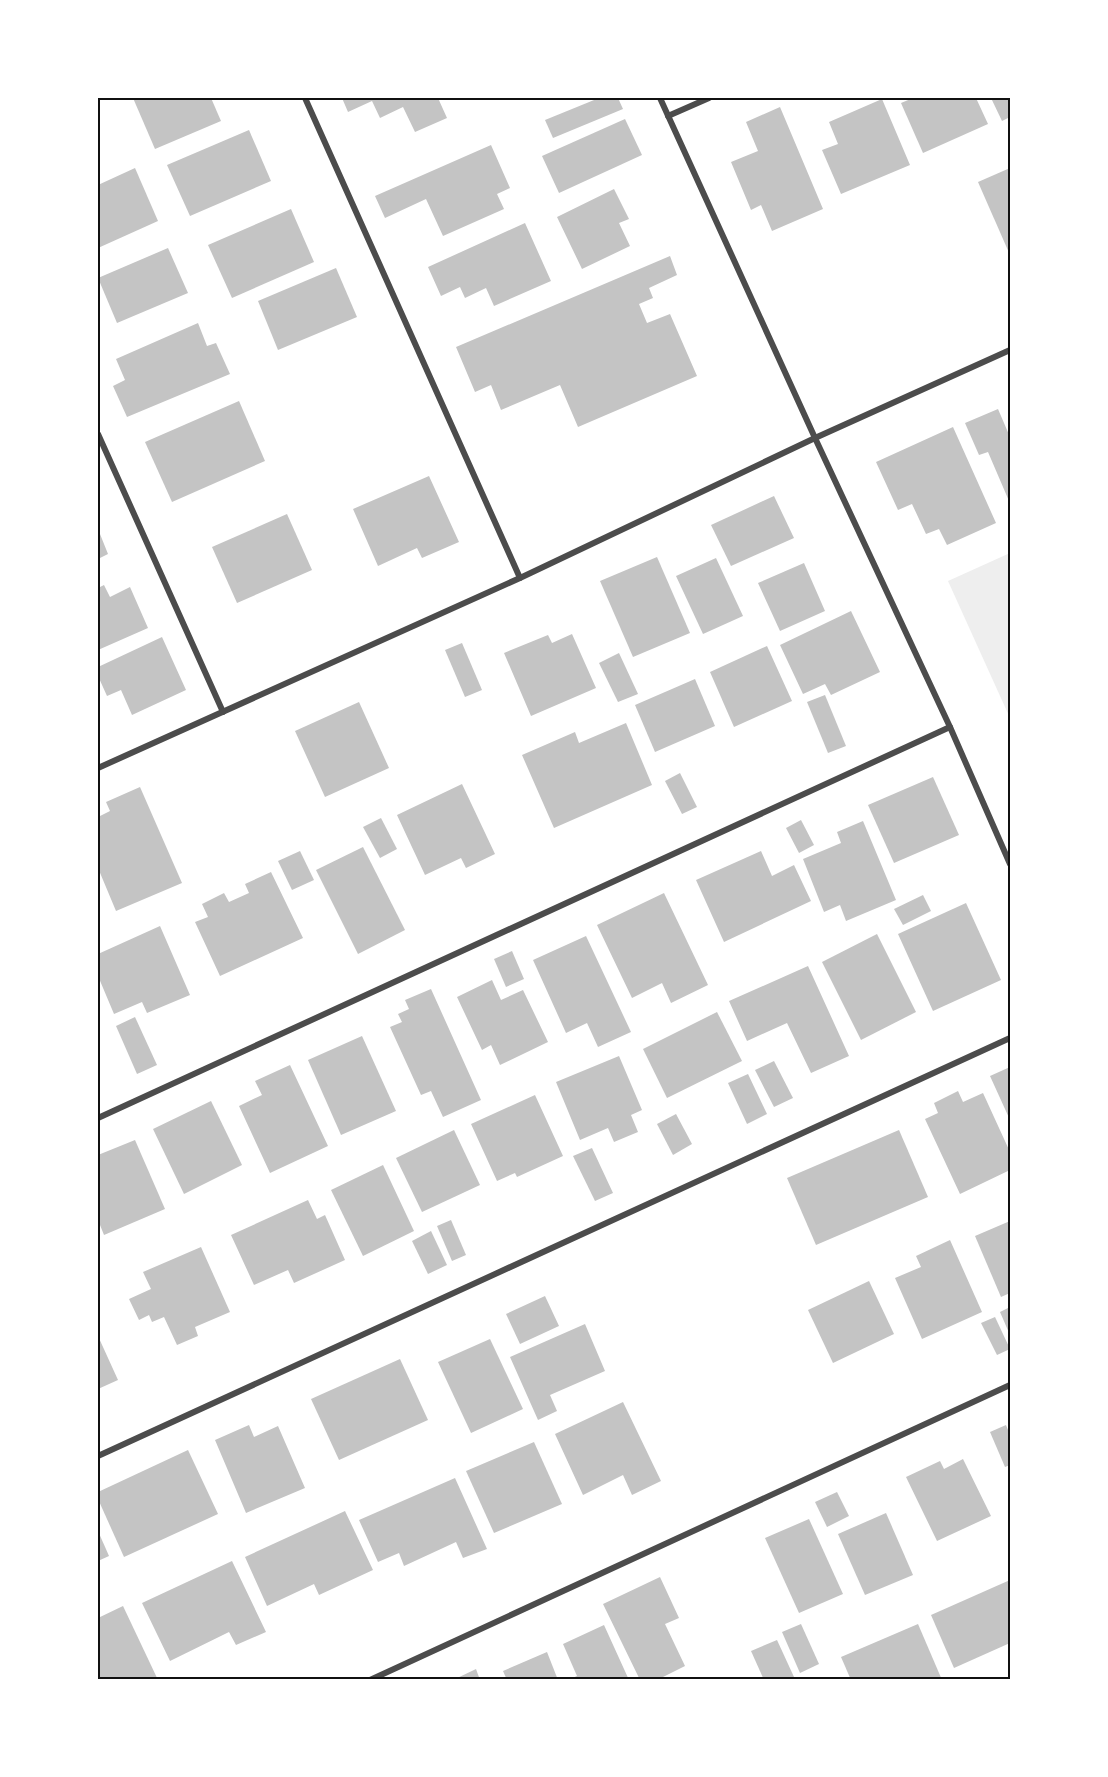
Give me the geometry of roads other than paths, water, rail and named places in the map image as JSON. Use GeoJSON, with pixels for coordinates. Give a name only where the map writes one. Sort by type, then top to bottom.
{"type":"FeatureCollection","features":[{"type":"Feature","properties":{"kind":"street"},"geometry":{"type":"LineString","coordinates":[[305,98],[520,579]]}},
{"type":"Feature","properties":{"kind":"street"},"geometry":{"type":"LineString","coordinates":[[660,98],[1011,864]]}},
{"type":"Feature","properties":{"kind":"street"},"geometry":{"type":"LineString","coordinates":[[668,116],[709,98]]}},
{"type":"Feature","properties":{"kind":"street"},"geometry":{"type":"LineString","coordinates":[[98,768],[520,579],[815,438],[1011,350]]}},
{"type":"Feature","properties":{"kind":"street"},"geometry":{"type":"LineString","coordinates":[[98,434],[223,712]]}},
{"type":"Feature","properties":{"kind":"street"},"geometry":{"type":"LineString","coordinates":[[98,1118],[950,727]]}},
{"type":"Feature","properties":{"kind":"street"},"geometry":{"type":"LineString","coordinates":[[98,1456],[1011,1038]]}},
{"type":"Feature","properties":{"kind":"street"},"geometry":{"type":"LineString","coordinates":[[370,1680],[1011,1385]]}}]}
